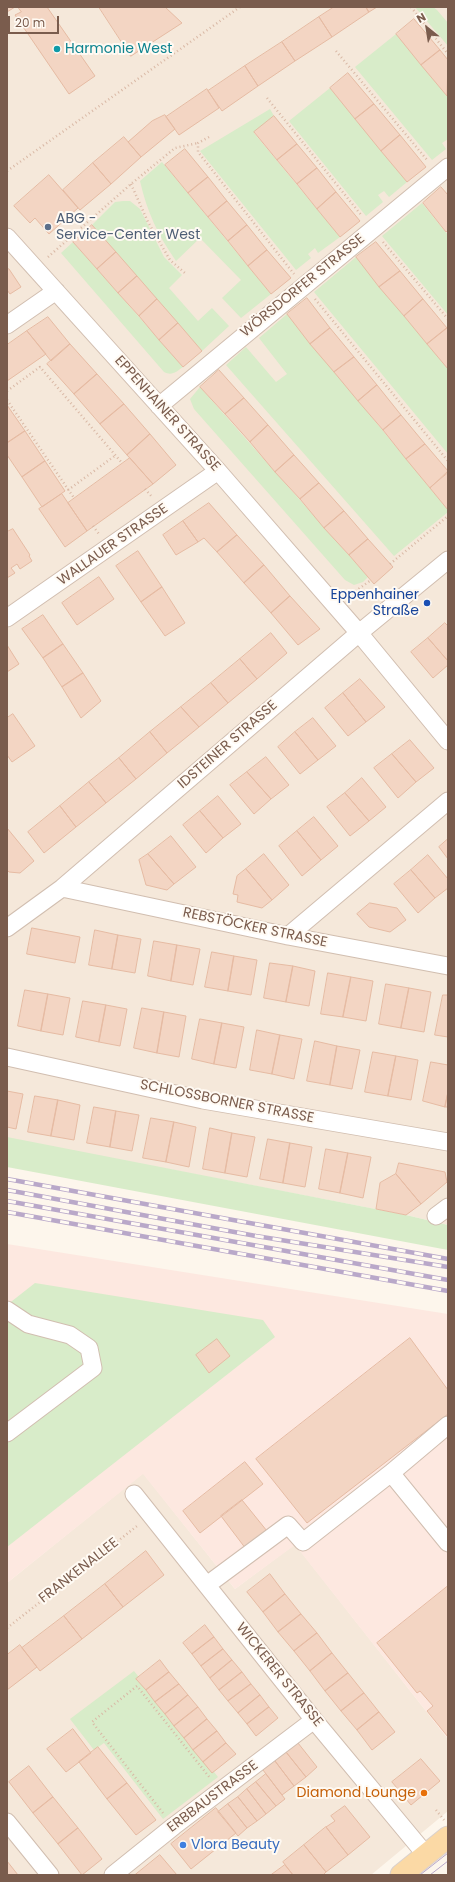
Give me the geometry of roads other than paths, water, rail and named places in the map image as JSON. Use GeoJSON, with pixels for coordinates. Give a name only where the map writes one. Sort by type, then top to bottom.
{"type":"FeatureCollection","features":[{"type":"Feature","properties":{"kind":"main road"},"geometry":{"type":"LineString","coordinates":[[401,1875],[448,1837]]}},
{"type":"Feature","properties":{"kind":"street","name":"WÖRSDORFER STRASSE"},"geometry":{"type":"LineString","coordinates":[[159,406],[444,171]]}},
{"type":"Feature","properties":{"kind":"street","name":"EPPENHAINER STRASSE"},"geometry":{"type":"LineString","coordinates":[[7,237],[218,470],[359,633],[448,741]]}},
{"type":"Feature","properties":{"kind":"street"},"geometry":{"type":"LineString","coordinates":[[7,325],[56,291]]}},
{"type":"Feature","properties":{"kind":"street","name":"WALLAUER STRASSE"},"geometry":{"type":"LineString","coordinates":[[7,618],[218,470]]}},
{"type":"Feature","properties":{"kind":"street","name":"IDSTEINER STRASSE"},"geometry":{"type":"LineString","coordinates":[[7,928],[62,888],[359,633],[448,560]]}},
{"type":"Feature","properties":{"kind":"street"},"geometry":{"type":"LineString","coordinates":[[288,936],[448,801]]}},
{"type":"Feature","properties":{"kind":"street","name":"REBSTÖCKER STRASSE"},"geometry":{"type":"LineString","coordinates":[[62,888],[288,936],[448,966]]}},
{"type":"Feature","properties":{"kind":"street","name":"SCHLOSSBORNER STRASSE"},"geometry":{"type":"LineString","coordinates":[[7,1057],[203,1100],[448,1142]]}},
{"type":"Feature","properties":{"kind":"street"},"geometry":{"type":"LineString","coordinates":[[7,1310],[28,1324],[70,1335],[89,1348],[93,1368],[7,1433]]}},
{"type":"Feature","properties":{"kind":"street"},"geometry":{"type":"LineString","coordinates":[[207,1585],[288,1525],[303,1542],[391,1473],[448,1425]]}},
{"type":"Feature","properties":{"kind":"street"},"geometry":{"type":"LineString","coordinates":[[391,1473],[448,1543]]}},
{"type":"Feature","properties":{"kind":"street","name":"WICKERER STRASSE"},"geometry":{"type":"LineString","coordinates":[[134,1494],[314,1720],[426,1855]]}},
{"type":"Feature","properties":{"kind":"street","name":"ERBBAUSTRASSE"},"geometry":{"type":"LineString","coordinates":[[113,1875],[174,1826],[314,1720]]}},
{"type":"Feature","properties":{"kind":"street"},"geometry":{"type":"LineString","coordinates":[[7,1822],[50,1875]]}},
{"type":"Feature","properties":{"kind":"tram line"},"geometry":{"type":"LineString","coordinates":[[420,1875],[448,1853]]}},
{"type":"Feature","properties":{"kind":"tram line"},"geometry":{"type":"LineString","coordinates":[[430,1875],[448,1861]]}},
{"type":"Feature","properties":{"kind":"railway"},"geometry":{"type":"LineString","coordinates":[[7,1179],[448,1259]]}},
{"type":"Feature","properties":{"kind":"railway"},"geometry":{"type":"LineString","coordinates":[[7,1190],[256,1236],[448,1267]]}},
{"type":"Feature","properties":{"kind":"railway"},"geometry":{"type":"LineString","coordinates":[[7,1201],[448,1280]]}},
{"type":"Feature","properties":{"kind":"railway"},"geometry":{"type":"LineString","coordinates":[[7,1212],[448,1291]]}},
{"type":"Feature","properties":{"kind":"place","name":"Harmonie West"},"geometry":{"type":"Point","coordinates":[57,49]}},
{"type":"Feature","properties":{"kind":"place","name":"ABG - Service-Center West"},"geometry":{"type":"Point","coordinates":[48,227]}},
{"type":"Feature","properties":{"kind":"place","name":"Eppenhainer Straße"},"geometry":{"type":"Point","coordinates":[427,603]}},
{"type":"Feature","properties":{"kind":"place","name":"Diamond Lounge"},"geometry":{"type":"Point","coordinates":[424,1793]}},
{"type":"Feature","properties":{"kind":"place","name":"Vlora Beauty"},"geometry":{"type":"Point","coordinates":[183,1845]}}]}
